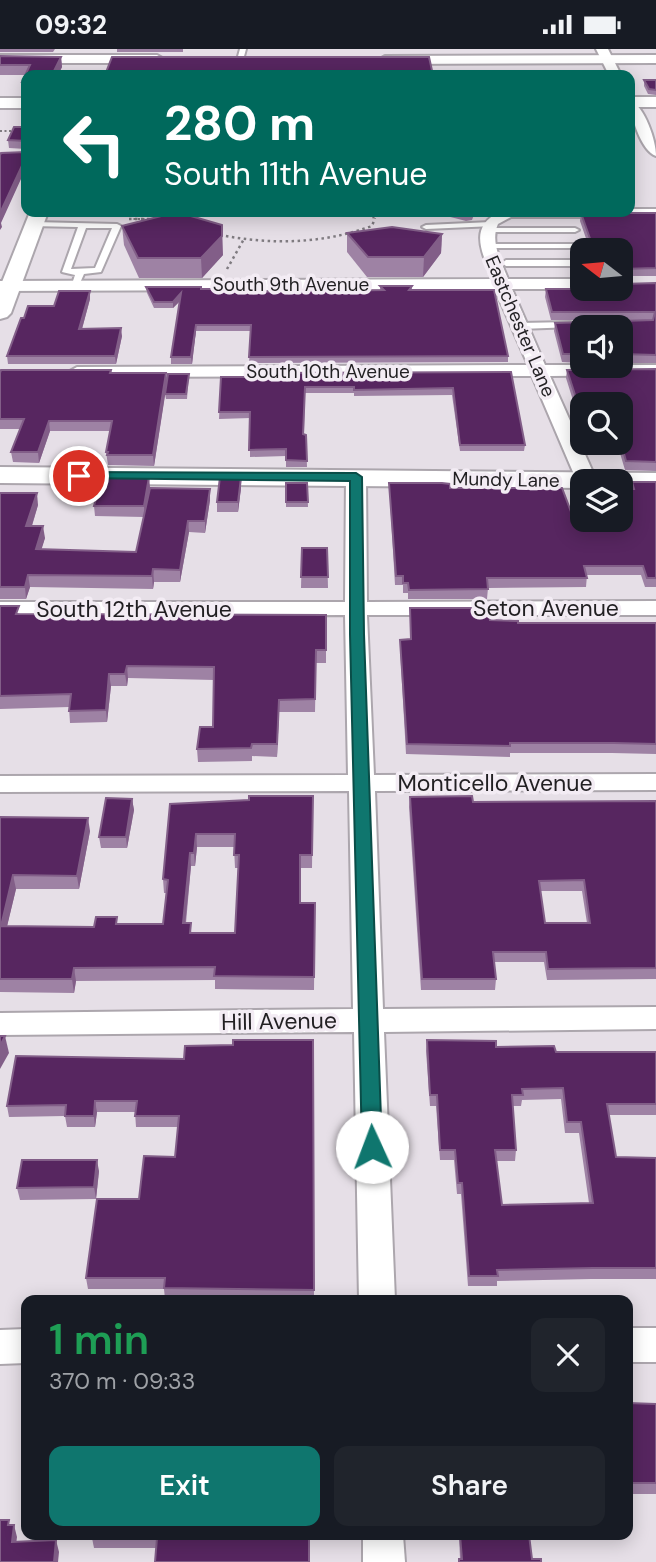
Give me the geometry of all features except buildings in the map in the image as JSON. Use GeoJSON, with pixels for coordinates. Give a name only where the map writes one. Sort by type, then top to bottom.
{"type":"FeatureCollection","features":[{"type":"Feature","properties":{"kind":"street"},"geometry":{"type":"LineString","coordinates":[[0,59],[100,54],[176,59]]}},
{"type":"Feature","properties":{"kind":"street"},"geometry":{"type":"LineString","coordinates":[[604,54],[612,70]]}},
{"type":"Feature","properties":{"kind":"street"},"geometry":{"type":"LineString","coordinates":[[373,60],[604,54],[656,59]]}},
{"type":"Feature","properties":{"kind":"street"},"geometry":{"type":"LineString","coordinates":[[635,103],[656,102]]}},
{"type":"Feature","properties":{"kind":"street"},"geometry":{"type":"LineString","coordinates":[[0,103],[21,103]]}},
{"type":"Feature","properties":{"kind":"street"},"geometry":{"type":"LineString","coordinates":[[635,114],[652,153]]}},
{"type":"Feature","properties":{"kind":"street"},"geometry":{"type":"LineString","coordinates":[[635,213],[656,213]]}},
{"type":"Feature","properties":{"kind":"street"},"geometry":{"type":"LineString","coordinates":[[492,229],[519,217]]}},
{"type":"Feature","properties":{"kind":"street"},"geometry":{"type":"LineString","coordinates":[[0,313],[5,286],[36,218]]}},
{"type":"Feature","properties":{"kind":"street","name":"Eastchester Lane"},"geometry":{"type":"LineString","coordinates":[[492,229],[502,285],[582,469]]}},
{"type":"Feature","properties":{"kind":"street","name":"South 9th Avenue"},"geometry":{"type":"LineString","coordinates":[[5,286],[78,279],[209,283],[570,284]]}},
{"type":"Feature","properties":{"kind":"street","name":"South 10th Avenue"},"geometry":{"type":"LineString","coordinates":[[56,372],[656,370]]}},
{"type":"Feature","properties":{"kind":"street","name":"Mundy Lane"},"geometry":{"type":"LineString","coordinates":[[0,475],[570,479]]}},
{"type":"Feature","properties":{"kind":"street"},"geometry":{"type":"LineString","coordinates":[[356,477],[356,609],[377,1295]]}},
{"type":"Feature","properties":{"kind":"street","name":"Mundy Lane"},"geometry":{"type":"LineString","coordinates":[[633,480],[656,481]]}},
{"type":"Feature","properties":{"kind":"street","name":"Seton Avenue"},"geometry":{"type":"LineString","coordinates":[[268,609],[656,608]]}},
{"type":"Feature","properties":{"kind":"street","name":"South 12th Avenue"},"geometry":{"type":"LineString","coordinates":[[0,609],[268,609]]}},
{"type":"Feature","properties":{"kind":"street","name":"Monticello Avenue"},"geometry":{"type":"LineString","coordinates":[[0,784],[656,782]]}},
{"type":"Feature","properties":{"kind":"street","name":"Hill Avenue"},"geometry":{"type":"LineString","coordinates":[[14,1024],[656,1018]]}},
{"type":"Feature","properties":{"kind":"street"},"geometry":{"type":"LineString","coordinates":[[633,1345],[656,1345]]}},
{"type":"Feature","properties":{"kind":"street"},"geometry":{"type":"LineString","coordinates":[[0,1346],[21,1346]]}},
{"type":"Feature","properties":{"kind":"street"},"geometry":{"type":"LineString","coordinates":[[383,1540],[384,1562]]}},
{"type":"Feature","properties":{"kind":"lane"},"geometry":{"type":"LineString","coordinates":[[571,217],[578,238]]}},
{"type":"Feature","properties":{"kind":"lane"},"geometry":{"type":"LineString","coordinates":[[36,218],[83,225],[117,226],[99,270],[78,279],[66,272],[83,225]]}},
{"type":"Feature","properties":{"kind":"lane"},"geometry":{"type":"LineString","coordinates":[[426,227],[575,230]]}},
{"type":"Feature","properties":{"kind":"lane"},"geometry":{"type":"LineString","coordinates":[[492,229],[570,246]]}},
{"type":"Feature","properties":{"kind":"lane"},"geometry":{"type":"LineString","coordinates":[[506,263],[570,264]]}},
{"type":"Feature","properties":{"kind":"lane"},"geometry":{"type":"LineString","coordinates":[[520,327],[570,325]]}},
{"type":"Feature","properties":{"kind":"path"},"geometry":{"type":"LineString","coordinates":[[0,131],[21,131]]}},
{"type":"Feature","properties":{"kind":"path"},"geometry":{"type":"LineString","coordinates":[[219,235],[244,239],[312,240],[338,237],[372,226],[374,217]]}},
{"type":"Feature","properties":{"kind":"path"},"geometry":{"type":"LineString","coordinates":[[222,277],[244,239]]}},
{"type":"Feature","properties":{"kind":"route"},"geometry":{"type":"LineString","coordinates":[[79,476],[356,477],[357,634],[372,1147]]}}]}
